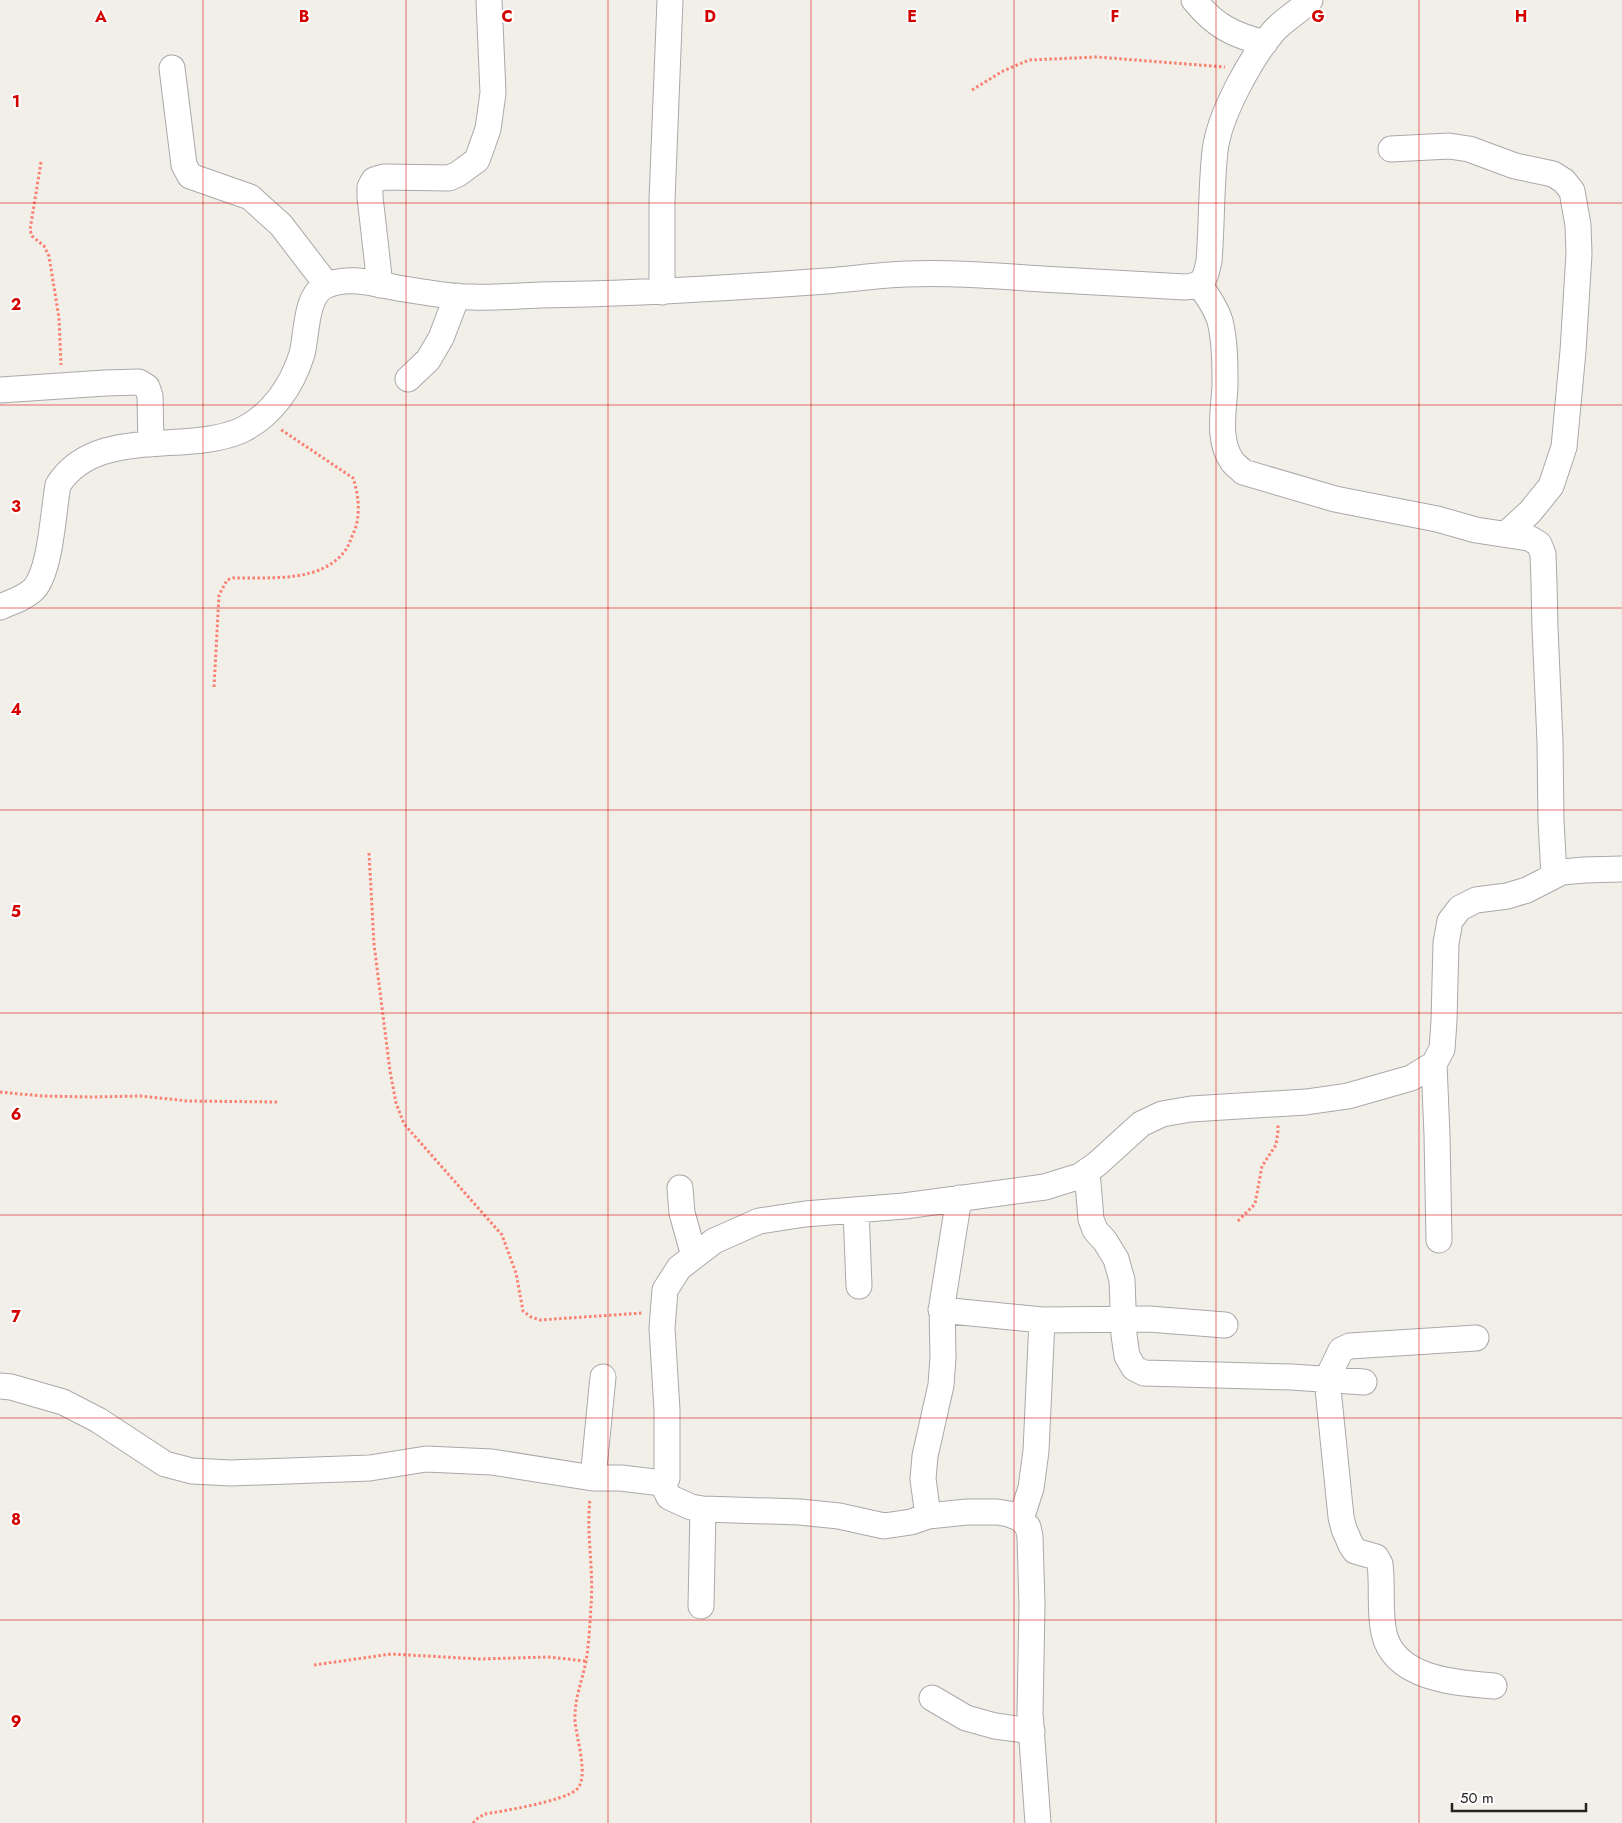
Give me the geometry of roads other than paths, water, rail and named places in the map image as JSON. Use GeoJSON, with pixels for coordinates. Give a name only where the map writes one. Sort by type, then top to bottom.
{"type":"FeatureCollection","features":[{"type":"Feature","properties":{"kind":"street"},"geometry":{"type":"LineString","coordinates":[[380,284],[370,197],[370,187],[374,180],[384,177],[449,178],[458,174],[477,160],[488,129],[493,93],[489,0]]}},
{"type":"Feature","properties":{"kind":"street"},"geometry":{"type":"LineString","coordinates":[[662,292],[662,200],[670,0]]}},
{"type":"Feature","properties":{"kind":"street"},"geometry":{"type":"LineString","coordinates":[[1194,0],[1216,22],[1241,37],[1265,43]]}},
{"type":"Feature","properties":{"kind":"street"},"geometry":{"type":"LineString","coordinates":[[0,607],[24,597],[34,588],[45,570],[58,485],[63,476],[74,466],[93,456],[119,448],[223,436],[259,420],[286,391],[302,354],[308,313],[314,298],[321,288],[335,282],[358,280],[470,297],[662,292],[905,274],[973,275],[1185,287],[1199,284],[1205,278],[1209,261],[1215,150],[1219,131],[1253,58],[1274,31],[1302,10],[1310,0]]}},
{"type":"Feature","properties":{"kind":"street"},"geometry":{"type":"LineString","coordinates":[[172,68],[186,171],[190,176],[250,197],[281,226],[327,285]]}},
{"type":"Feature","properties":{"kind":"street"},"geometry":{"type":"LineString","coordinates":[[1391,149],[1449,146],[1469,149],[1515,166],[1553,174],[1564,181],[1572,192],[1578,225],[1579,254],[1573,351],[1564,447],[1551,486],[1530,512],[1506,534]]}},
{"type":"Feature","properties":{"kind":"street"},"geometry":{"type":"LineString","coordinates":[[1199,284],[1220,320],[1224,352],[1223,422],[1225,443],[1232,461],[1243,472],[1335,499],[1476,530],[1529,538],[1539,544],[1543,554],[1554,876]]}},
{"type":"Feature","properties":{"kind":"street"},"geometry":{"type":"LineString","coordinates":[[408,379],[428,360],[440,338],[457,296]]}},
{"type":"Feature","properties":{"kind":"street"},"geometry":{"type":"LineString","coordinates":[[0,390],[132,382],[144,384],[150,396],[151,444]]}},
{"type":"Feature","properties":{"kind":"street"},"geometry":{"type":"LineString","coordinates":[[1439,1240],[1434,1064],[1442,1049],[1446,943],[1450,921],[1460,908],[1476,900],[1506,896],[1527,890],[1562,872],[1622,869]]}},
{"type":"Feature","properties":{"kind":"street"},"geometry":{"type":"LineString","coordinates":[[662,1483],[667,1478],[667,1410],[662,1312],[665,1290],[679,1268],[714,1241],[758,1221],[805,1214],[904,1206],[1045,1187],[1080,1176],[1097,1164],[1141,1124],[1162,1114],[1191,1109],[1275,1104],[1348,1096],[1411,1078],[1434,1064]]}},
{"type":"Feature","properties":{"kind":"street"},"geometry":{"type":"LineString","coordinates":[[1087,1171],[1091,1219],[1095,1230],[1105,1241],[1116,1259],[1122,1280],[1127,1356],[1134,1368],[1144,1373],[1364,1382]]}},
{"type":"Feature","properties":{"kind":"street"},"geometry":{"type":"LineString","coordinates":[[680,1188],[682,1213],[694,1256]]}},
{"type":"Feature","properties":{"kind":"street"},"geometry":{"type":"LineString","coordinates":[[928,1516],[923,1479],[925,1456],[941,1385],[943,1356],[941,1310],[959,1198]]}},
{"type":"Feature","properties":{"kind":"street"},"geometry":{"type":"LineString","coordinates":[[856,1210],[859,1286]]}},
{"type":"Feature","properties":{"kind":"street"},"geometry":{"type":"LineString","coordinates":[[941,1310],[1042,1320],[1124,1319],[1226,1325]]}},
{"type":"Feature","properties":{"kind":"street"},"geometry":{"type":"LineString","coordinates":[[1021,1519],[1031,1488],[1036,1451],[1042,1320]]}},
{"type":"Feature","properties":{"kind":"street"},"geometry":{"type":"LineString","coordinates":[[1476,1338],[1350,1346],[1341,1350],[1334,1361],[1327,1379],[1334,1456],[1344,1530],[1355,1551],[1372,1554],[1380,1564],[1384,1633],[1390,1648],[1400,1660],[1432,1677],[1453,1682],[1494,1686]]}},
{"type":"Feature","properties":{"kind":"street"},"geometry":{"type":"LineString","coordinates":[[593,1478],[603,1377]]}},
{"type":"Feature","properties":{"kind":"street"},"geometry":{"type":"LineString","coordinates":[[0,1386],[11,1387],[63,1402],[120,1433],[164,1464],[192,1471],[231,1473],[370,1468],[426,1459],[492,1462],[593,1478],[621,1478],[662,1483]]}},
{"type":"Feature","properties":{"kind":"street"},"geometry":{"type":"LineString","coordinates":[[662,1483],[669,1497],[691,1507],[703,1509],[800,1512],[838,1516],[884,1526],[911,1522],[928,1516],[983,1511],[1009,1514],[1021,1519],[1028,1527],[1030,1537],[1032,1605],[1030,1695],[1038,1823]]}},
{"type":"Feature","properties":{"kind":"street"},"geometry":{"type":"LineString","coordinates":[[702,1606],[703,1509]]}},
{"type":"Feature","properties":{"kind":"street"},"geometry":{"type":"LineString","coordinates":[[932,1698],[966,1718],[995,1726],[1032,1732]]}}]}
